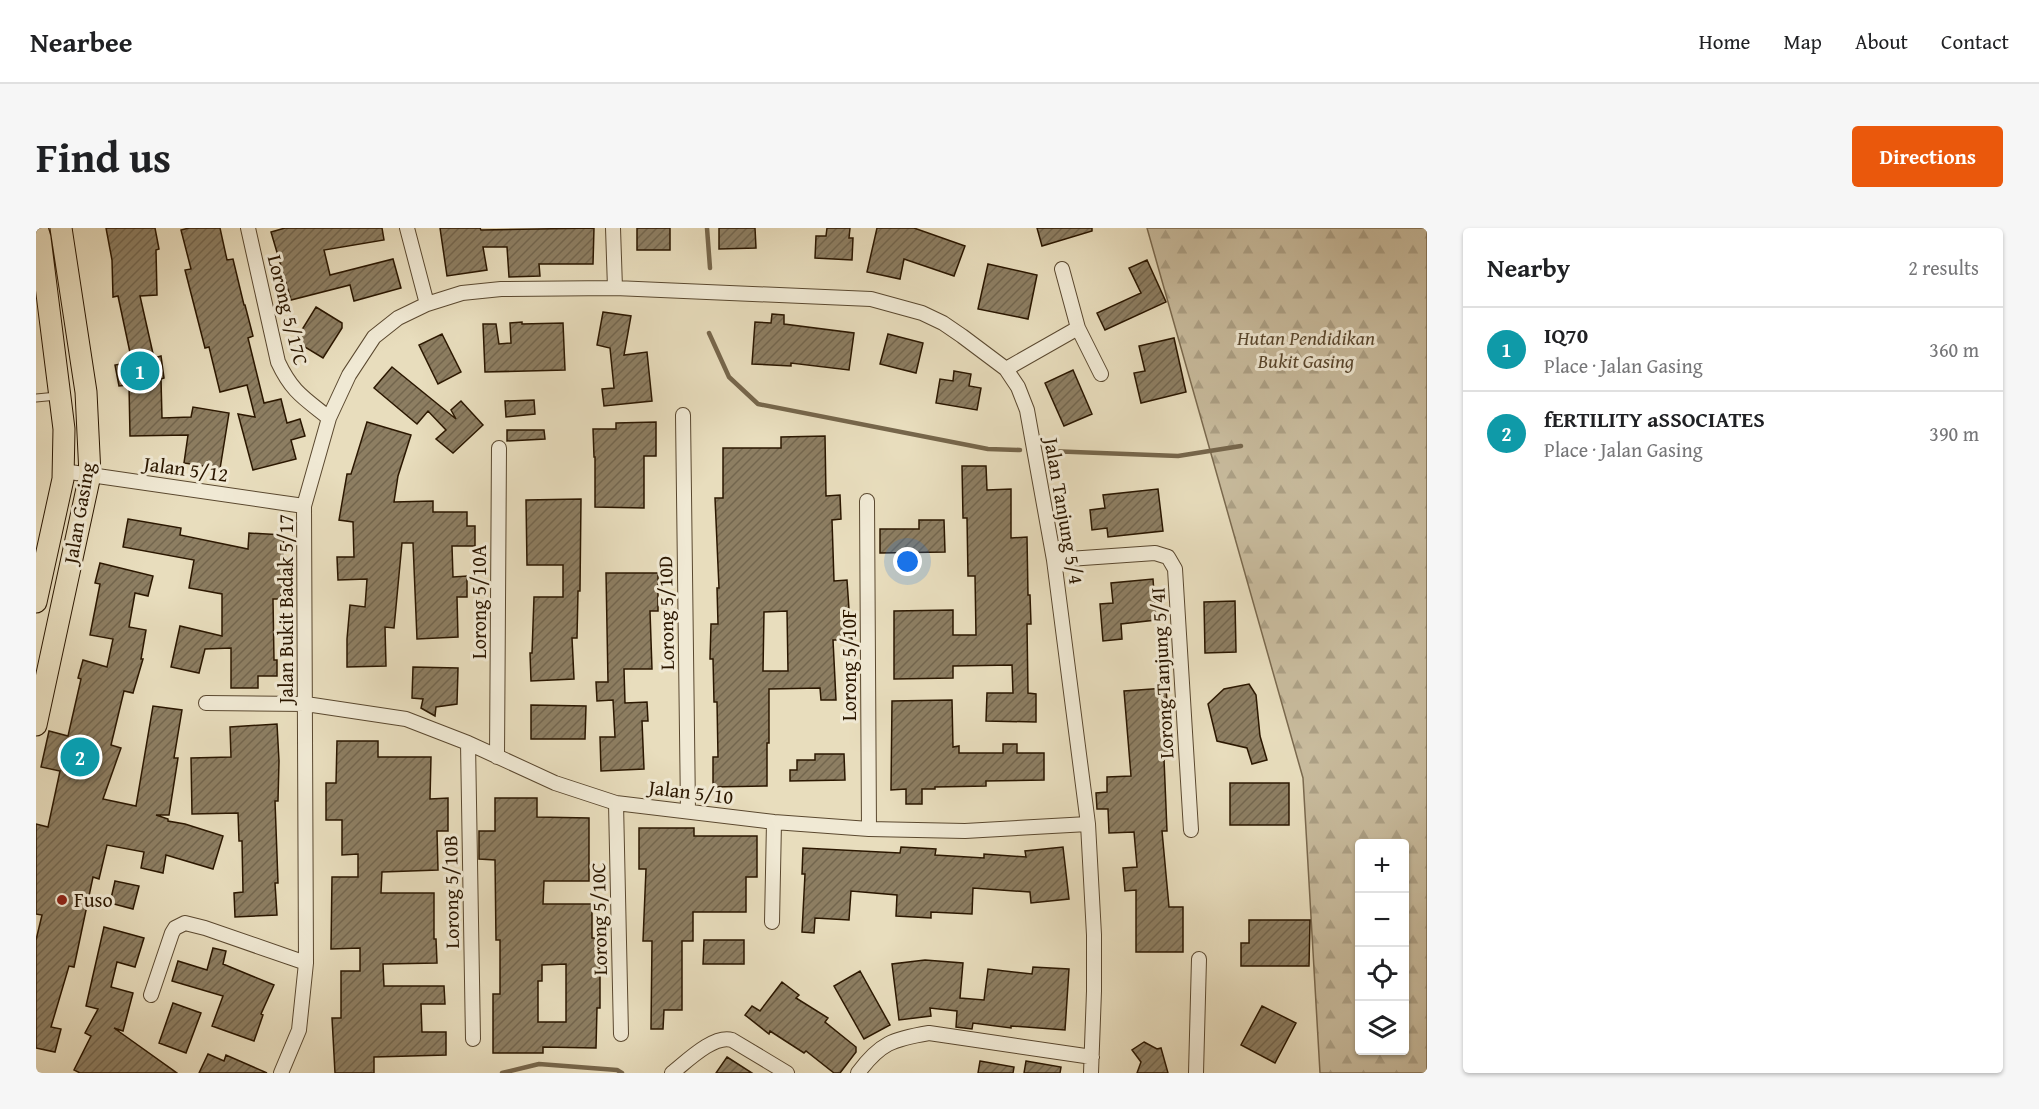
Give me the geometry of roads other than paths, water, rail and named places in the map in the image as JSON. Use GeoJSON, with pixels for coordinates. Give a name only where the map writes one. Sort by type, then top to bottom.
{"type":"FeatureCollection","features":[{"type":"Feature","properties":{"kind":"main road","name":"Jalan Gasing"},"geometry":{"type":"LineString","coordinates":[[36,602],[63,471],[64,429],[37,228]]}},
{"type":"Feature","properties":{"kind":"main road","name":"Jalan Gasing"},"geometry":{"type":"LineString","coordinates":[[36,725],[90,475],[86,392],[62,228]]}},
{"type":"Feature","properties":{"kind":"street","name":"Lorong 5/17C"},"geometry":{"type":"LineString","coordinates":[[248,228],[278,362],[288,382],[299,395],[329,418]]}},
{"type":"Feature","properties":{"kind":"street"},"geometry":{"type":"LineString","coordinates":[[407,228],[427,304]]}},
{"type":"Feature","properties":{"kind":"street"},"geometry":{"type":"LineString","coordinates":[[613,228],[615,288]]}},
{"type":"Feature","properties":{"kind":"street"},"geometry":{"type":"LineString","coordinates":[[1062,269],[1078,328],[1101,374]]}},
{"type":"Feature","properties":{"kind":"street","name":"Jalan Bukit Badak 5/17"},"geometry":{"type":"LineString","coordinates":[[281,1073],[299,1030],[304,1000],[306,963],[304,506],[329,418],[349,375],[374,337],[398,318],[427,304],[462,293],[501,289],[615,288]]}},
{"type":"Feature","properties":{"kind":"street","name":"Jalan Tanjung 5/4"},"geometry":{"type":"LineString","coordinates":[[615,288],[871,299],[922,313],[943,323],[1006,369],[1018,387],[1027,410],[1054,560],[1088,824],[1094,934],[1091,1073]]}},
{"type":"Feature","properties":{"kind":"street"},"geometry":{"type":"LineString","coordinates":[[1006,369],[1078,328]]}},
{"type":"Feature","properties":{"kind":"street","name":"Lorong 5/10D"},"geometry":{"type":"LineString","coordinates":[[683,415],[688,811]]}},
{"type":"Feature","properties":{"kind":"street","name":"Lorong 5/10A"},"geometry":{"type":"LineString","coordinates":[[497,757],[499,448]]}},
{"type":"Feature","properties":{"kind":"street","name":"Jalan 5/12"},"geometry":{"type":"LineString","coordinates":[[63,471],[304,506]]}},
{"type":"Feature","properties":{"kind":"street","name":"Lorong 5/10F"},"geometry":{"type":"LineString","coordinates":[[867,501],[869,829]]}},
{"type":"Feature","properties":{"kind":"street","name":"Lorong Tanjung 5/4I"},"geometry":{"type":"LineString","coordinates":[[1054,560],[1155,553],[1168,557],[1175,568],[1191,830]]}},
{"type":"Feature","properties":{"kind":"street","name":"Jalan 5/10"},"geometry":{"type":"LineString","coordinates":[[206,703],[306,704],[406,719],[468,743],[555,783],[616,803],[774,822],[869,829],[965,831],[1088,824]]}},
{"type":"Feature","properties":{"kind":"street","name":"Lorong 5/10B"},"geometry":{"type":"LineString","coordinates":[[468,743],[472,1039]]}},
{"type":"Feature","properties":{"kind":"street","name":"Lorong 5/10C"},"geometry":{"type":"LineString","coordinates":[[616,803],[621,1034]]}},
{"type":"Feature","properties":{"kind":"street"},"geometry":{"type":"LineString","coordinates":[[772,922],[774,822]]}},
{"type":"Feature","properties":{"kind":"street"},"geometry":{"type":"LineString","coordinates":[[151,995],[172,933],[175,928],[185,923],[306,963]]}},
{"type":"Feature","properties":{"kind":"street"},"geometry":{"type":"LineString","coordinates":[[1196,1073],[1199,959]]}},
{"type":"Feature","properties":{"kind":"street"},"geometry":{"type":"LineString","coordinates":[[858,1073],[868,1059],[883,1045],[906,1037],[929,1033],[1092,1057]]}},
{"type":"Feature","properties":{"kind":"street"},"geometry":{"type":"LineString","coordinates":[[672,1073],[714,1042],[725,1038],[788,1073]]}},
{"type":"Feature","properties":{"kind":"lane"},"geometry":{"type":"LineString","coordinates":[[36,398],[59,396]]}},
{"type":"Feature","properties":{"kind":"waterway"},"geometry":{"type":"LineString","coordinates":[[707,228],[710,268]]}},
{"type":"Feature","properties":{"kind":"waterway"},"geometry":{"type":"LineString","coordinates":[[709,333],[729,377],[758,404],[988,449],[1020,450]]}},
{"type":"Feature","properties":{"kind":"waterway"},"geometry":{"type":"LineString","coordinates":[[1048,451],[1178,456],[1241,446]]}},
{"type":"Feature","properties":{"kind":"waterway"},"geometry":{"type":"LineString","coordinates":[[502,1073],[539,1064],[617,1070],[622,1073]]}},
{"type":"Feature","properties":{"kind":"place","name":"IQ70"},"geometry":{"type":"Point","coordinates":[140,371]}},
{"type":"Feature","properties":{"kind":"place","name":"fERTILITY aSSOCIATES"},"geometry":{"type":"Point","coordinates":[80,757]}},
{"type":"Feature","properties":{"kind":"place","name":"Fuso"},"geometry":{"type":"Point","coordinates":[62,900]}},
{"type":"Feature","properties":{"kind":"park label","name":"Hutan Pendidikan Bukit Gasing"},"geometry":{"type":"Point","coordinates":[1306,350]}}]}
